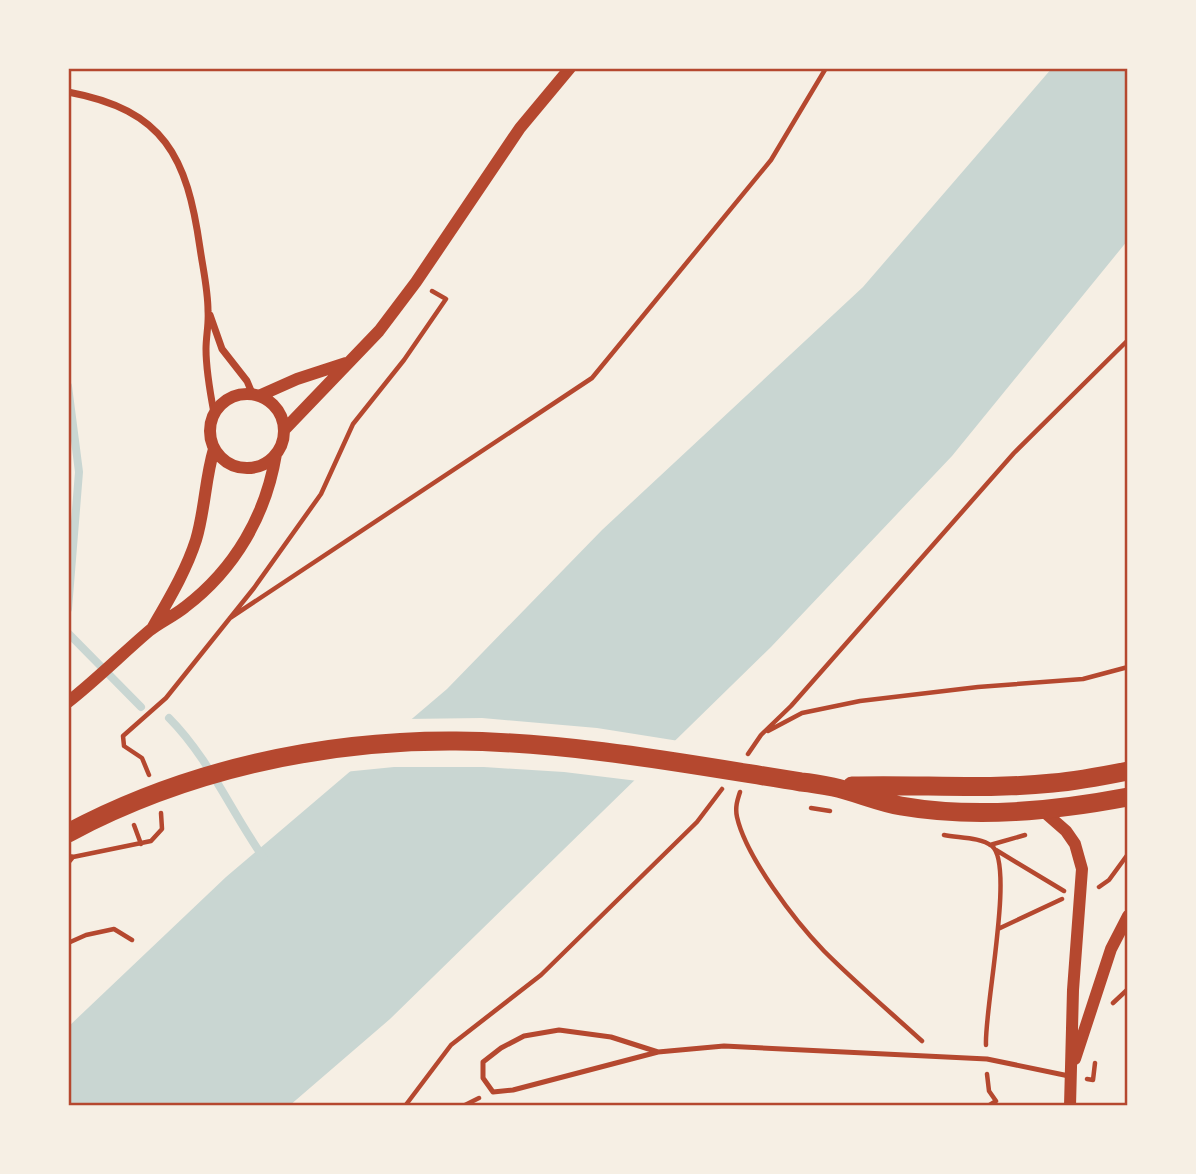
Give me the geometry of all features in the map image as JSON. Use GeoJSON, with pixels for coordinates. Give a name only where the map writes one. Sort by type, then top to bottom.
{"type":"FeatureCollection","features":[{"type":"Feature","properties":{"kind":"highway"},"geometry":{"type":"LineString","coordinates":[[68,833],[184,783],[277,759],[365,745],[409,742],[457,741],[562,748],[833,787],[900,806],[936,810],[1042,810],[1128,797]]}},
{"type":"Feature","properties":{"kind":"highway"},"geometry":{"type":"LineString","coordinates":[[833,787],[903,784],[943,787],[1011,786],[1052,783],[1128,771]]}},
{"type":"Feature","properties":{"kind":"street"},"geometry":{"type":"LineString","coordinates":[[284,430],[379,331],[416,282],[520,128],[570,68]]}},
{"type":"Feature","properties":{"kind":"street"},"geometry":{"type":"LineString","coordinates":[[68,92],[123,108],[153,129],[178,160],[186,177],[195,216],[208,312],[206,349],[214,413],[210,437],[214,449],[232,465],[256,467],[276,454],[281,447],[284,430],[278,410],[256,394],[222,349],[208,312]]}},
{"type":"Feature","properties":{"kind":"street"},"geometry":{"type":"LineString","coordinates":[[214,413],[230,397],[256,394],[349,362]]}},
{"type":"Feature","properties":{"kind":"street"},"geometry":{"type":"LineString","coordinates":[[150,630],[184,572],[196,539],[214,449]]}},
{"type":"Feature","properties":{"kind":"street"},"geometry":{"type":"LineString","coordinates":[[73,698],[150,630],[186,607],[225,570],[263,507],[276,454]]}},
{"type":"Feature","properties":{"kind":"street"},"geometry":{"type":"LineString","coordinates":[[1042,810],[1066,831],[1075,844],[1082,869],[1069,1076],[1070,1106]]}},
{"type":"Feature","properties":{"kind":"street"},"geometry":{"type":"LineString","coordinates":[[1069,1076],[1111,949],[1128,916]]}},
{"type":"Feature","properties":{"kind":"lane"},"geometry":{"type":"LineString","coordinates":[[658,1052],[611,1037],[559,1030],[524,1036],[501,1048],[484,1062],[482,1078],[493,1092],[513,1090],[658,1052],[723,1046],[987,1059],[1069,1076]]}},
{"type":"Feature","properties":{"kind":"path"},"geometry":{"type":"LineString","coordinates":[[230,618],[592,378],[771,160],[826,68]]}},
{"type":"Feature","properties":{"kind":"path"},"geometry":{"type":"LineString","coordinates":[[152,786],[146,764],[142,758],[124,746],[123,736],[166,698],[254,589],[321,494],[353,424],[404,360],[446,299],[416,282]]}},
{"type":"Feature","properties":{"kind":"path"},"geometry":{"type":"LineString","coordinates":[[745,757],[761,735],[791,706],[1014,453],[1128,340]]}},
{"type":"Feature","properties":{"kind":"path"},"geometry":{"type":"LineString","coordinates":[[753,758],[761,735],[802,713],[860,701],[978,687],[1083,679],[1128,667]]}},
{"type":"Feature","properties":{"kind":"path"},"geometry":{"type":"LineString","coordinates":[[405,1106],[451,1045],[541,975],[697,822],[729,779]]}},
{"type":"Feature","properties":{"kind":"path"},"geometry":{"type":"LineString","coordinates":[[744,781],[736,804],[737,819],[754,857],[776,891],[823,950],[923,1042]]}},
{"type":"Feature","properties":{"kind":"path"},"geometry":{"type":"LineString","coordinates":[[710,790],[723,792]]}},
{"type":"Feature","properties":{"kind":"path"},"geometry":{"type":"LineString","coordinates":[[735,794],[748,797]]}},
{"type":"Feature","properties":{"kind":"path"},"geometry":{"type":"LineString","coordinates":[[810,808],[835,812]]}},
{"type":"Feature","properties":{"kind":"path"},"geometry":{"type":"LineString","coordinates":[[68,863],[70,856],[151,841],[160,832],[163,822],[158,811],[168,809]]}},
{"type":"Feature","properties":{"kind":"path"},"geometry":{"type":"LineString","coordinates":[[133,823],[141,844]]}},
{"type":"Feature","properties":{"kind":"path"},"geometry":{"type":"LineString","coordinates":[[938,834],[979,841],[1070,895]]}},
{"type":"Feature","properties":{"kind":"path"},"geometry":{"type":"LineString","coordinates":[[978,1042],[986,1035],[1000,906],[1000,867],[994,849]]}},
{"type":"Feature","properties":{"kind":"path"},"geometry":{"type":"LineString","coordinates":[[68,943],[86,935],[114,929],[132,940]]}},
{"type":"Feature","properties":{"kind":"path"},"geometry":{"type":"LineString","coordinates":[[987,1059],[989,1091],[996,1101],[988,1106]]}},
{"type":"Feature","properties":{"kind":"shaded area"},"geometry":{"type":"Polygon","coordinates":[[[1052,68],[1128,68],[1128,240],[952,456],[771,647],[390,1019],[289,1106],[68,1106],[68,1027],[226,877],[447,689],[602,530],[863,287],[1052,68]]]}},
{"type":"Feature","properties":{"kind":"pier"},"geometry":{"type":"Polygon","coordinates":[[[482,718],[597,728],[679,741],[638,781],[564,772],[484,767],[394,767],[344,772],[406,719],[482,718]]]}},
{"type":"Feature","properties":{"kind":"waterway"},"geometry":{"type":"LineString","coordinates":[[68,386],[79,472],[68,609]]}},
{"type":"Feature","properties":{"kind":"waterway"},"geometry":{"type":"LineString","coordinates":[[68,633],[141,707]]}},
{"type":"Feature","properties":{"kind":"waterway"},"geometry":{"type":"LineString","coordinates":[[169,718],[196,750],[263,857]]}}]}
